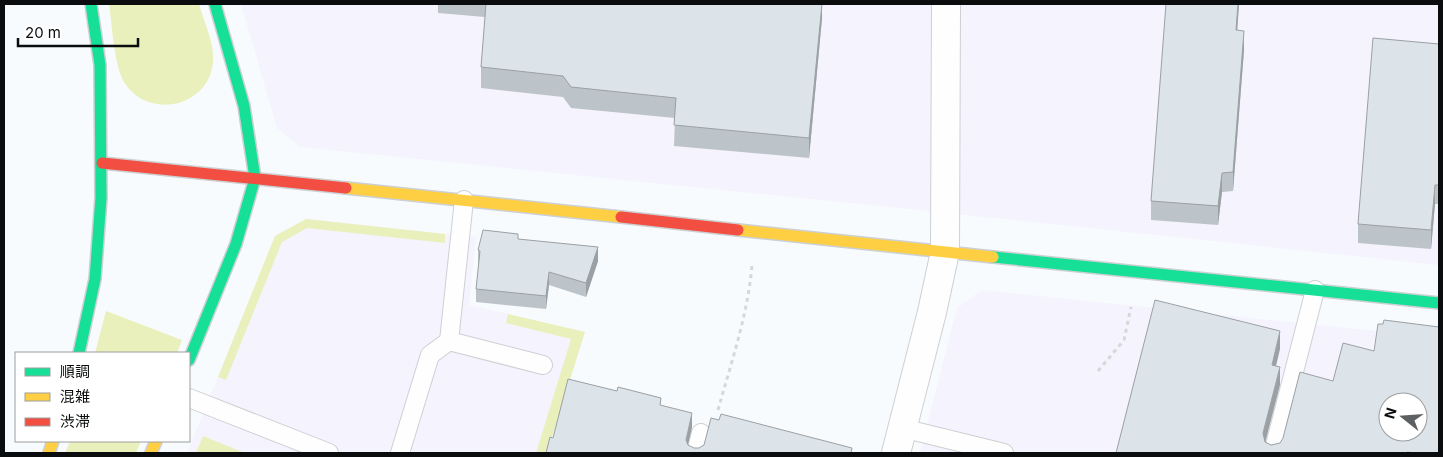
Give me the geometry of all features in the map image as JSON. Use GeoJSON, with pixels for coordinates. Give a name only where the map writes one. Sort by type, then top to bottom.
{"type":"FeatureCollection","features":[{"type":"Feature","properties":{"kind":"street"},"geometry":{"type":"LineString","coordinates":[[79,352],[96,279],[101,198],[100,65],[91,4]]}},
{"type":"Feature","properties":{"kind":"street"},"geometry":{"type":"LineString","coordinates":[[190,358],[236,244],[255,178],[244,106],[215,4]]}},
{"type":"Feature","properties":{"kind":"street"},"geometry":{"type":"LineString","coordinates":[[899,441],[946,252],[946,4]]}},
{"type":"Feature","properties":{"kind":"street"},"geometry":{"type":"LineString","coordinates":[[102,163],[1439,303]]}},
{"type":"Feature","properties":{"kind":"lane"},"geometry":{"type":"LineString","coordinates":[[400,453],[430,355],[450,341],[464,200]]}},
{"type":"Feature","properties":{"kind":"lane"},"geometry":{"type":"LineString","coordinates":[[1273,453],[1315,290]]}},
{"type":"Feature","properties":{"kind":"lane"},"geometry":{"type":"LineString","coordinates":[[450,341],[543,365]]}},
{"type":"Feature","properties":{"kind":"lane"},"geometry":{"type":"LineString","coordinates":[[190,398],[329,453]]}},
{"type":"Feature","properties":{"kind":"lane"},"geometry":{"type":"LineString","coordinates":[[696,453],[701,433]]}},
{"type":"Feature","properties":{"kind":"lane"},"geometry":{"type":"LineString","coordinates":[[899,441],[1004,453]]}},
{"type":"Feature","properties":{"kind":"path"},"geometry":{"type":"LineString","coordinates":[[716,415],[751,284],[755,232]]}},
{"type":"Feature","properties":{"kind":"path"},"geometry":{"type":"LineString","coordinates":[[1098,371],[1124,340],[1133,300]]}},
{"type":"Feature","properties":{"kind":"shaded area"},"geometry":{"type":"Polygon","coordinates":[[[241,4],[1439,4],[1439,265],[300,147],[277,128],[241,4]]]}},
{"type":"Feature","properties":{"kind":"shaded area"},"geometry":{"type":"Polygon","coordinates":[[[306,219],[476,237],[469,305],[585,332],[547,453],[187,453],[275,236],[306,219]]]}},
{"type":"Feature","properties":{"kind":"shaded area"},"geometry":{"type":"Polygon","coordinates":[[[982,290],[1376,331],[1352,453],[920,453],[957,308],[982,290]]]}},
{"type":"Feature","properties":{"kind":"green space"},"geometry":{"type":"Polygon","coordinates":[[[109,4],[199,4],[211,41],[213,56],[209,78],[200,90],[189,99],[175,104],[161,105],[147,101],[134,94],[124,82],[118,65],[109,4]]]}},
{"type":"Feature","properties":{"kind":"green space"},"geometry":{"type":"Polygon","coordinates":[[[306,219],[445,234],[445,243],[307,228],[282,242],[226,380],[218,377],[275,236],[306,219]]]}},
{"type":"Feature","properties":{"kind":"green space"},"geometry":{"type":"Polygon","coordinates":[[[106,311],[182,340],[177,352],[95,352],[106,311]]]}},
{"type":"Feature","properties":{"kind":"green space"},"geometry":{"type":"Polygon","coordinates":[[[508,314],[585,332],[547,453],[536,453],[571,339],[506,323],[508,314]]]}},
{"type":"Feature","properties":{"kind":"green space"},"geometry":{"type":"Polygon","coordinates":[[[203,436],[245,453],[196,453],[203,436]]]}},
{"type":"Feature","properties":{"kind":"green space"},"geometry":{"type":"Polygon","coordinates":[[[70,442],[141,442],[136,453],[65,453],[70,442]]]}},
{"type":"Feature","properties":{"kind":"building"},"geometry":{"type":"Polygon","coordinates":[[[486,4],[822,4],[809,138],[674,125],[676,98],[571,87],[563,76],[481,67],[486,4]]]}},
{"type":"Feature","properties":{"kind":"building"},"geometry":{"type":"Polygon","coordinates":[[[1166,4],[1238,4],[1236,30],[1244,31],[1233,172],[1222,173],[1218,206],[1151,201],[1166,4]]]}},
{"type":"Feature","properties":{"kind":"building"},"geometry":{"type":"Polygon","coordinates":[[[1373,38],[1439,44],[1439,185],[1435,185],[1431,230],[1358,224],[1373,38]]]}},
{"type":"Feature","properties":{"kind":"building"},"geometry":{"type":"Polygon","coordinates":[[[483,230],[518,234],[518,239],[598,247],[586,283],[549,272],[546,296],[476,289],[480,251],[478,250],[483,230]]]}},
{"type":"Feature","properties":{"kind":"building"},"geometry":{"type":"Polygon","coordinates":[[[1155,300],[1280,331],[1272,365],[1280,367],[1263,433],[1265,442],[1271,445],[1280,443],[1283,438],[1300,372],[1333,381],[1343,343],[1374,351],[1378,324],[1383,324],[1384,320],[1439,327],[1439,453],[1116,453],[1155,300]]]}},
{"type":"Feature","properties":{"kind":"building"},"geometry":{"type":"Polygon","coordinates":[[[568,379],[617,391],[618,387],[661,398],[660,405],[692,413],[686,440],[688,445],[694,448],[704,445],[711,418],[719,420],[721,414],[852,448],[851,453],[546,453],[550,437],[553,438],[568,379]]]}},
{"type":"Feature","properties":{"kind":"traffic: fast"},"geometry":{"type":"LineString","coordinates":[[79,352],[95,279],[101,198],[100,65],[91,4]]}},
{"type":"Feature","properties":{"kind":"traffic: fast"},"geometry":{"type":"LineString","coordinates":[[190,358],[236,244],[255,178],[244,106],[215,4]]}},
{"type":"Feature","properties":{"kind":"traffic: fast"},"geometry":{"type":"LineString","coordinates":[[993,257],[1439,303]]}},
{"type":"Feature","properties":{"kind":"traffic: slow"},"geometry":{"type":"LineString","coordinates":[[346,188],[621,217]]}},
{"type":"Feature","properties":{"kind":"traffic: slow"},"geometry":{"type":"LineString","coordinates":[[738,230],[993,257]]}},
{"type":"Feature","properties":{"kind":"traffic: slow"},"geometry":{"type":"LineString","coordinates":[[49,453],[53,442]]}},
{"type":"Feature","properties":{"kind":"traffic: slow"},"geometry":{"type":"LineString","coordinates":[[151,453],[156,442]]}},
{"type":"Feature","properties":{"kind":"traffic: jam"},"geometry":{"type":"LineString","coordinates":[[102,163],[346,188]]}},
{"type":"Feature","properties":{"kind":"traffic: jam"},"geometry":{"type":"LineString","coordinates":[[621,217],[738,230]]}}]}
